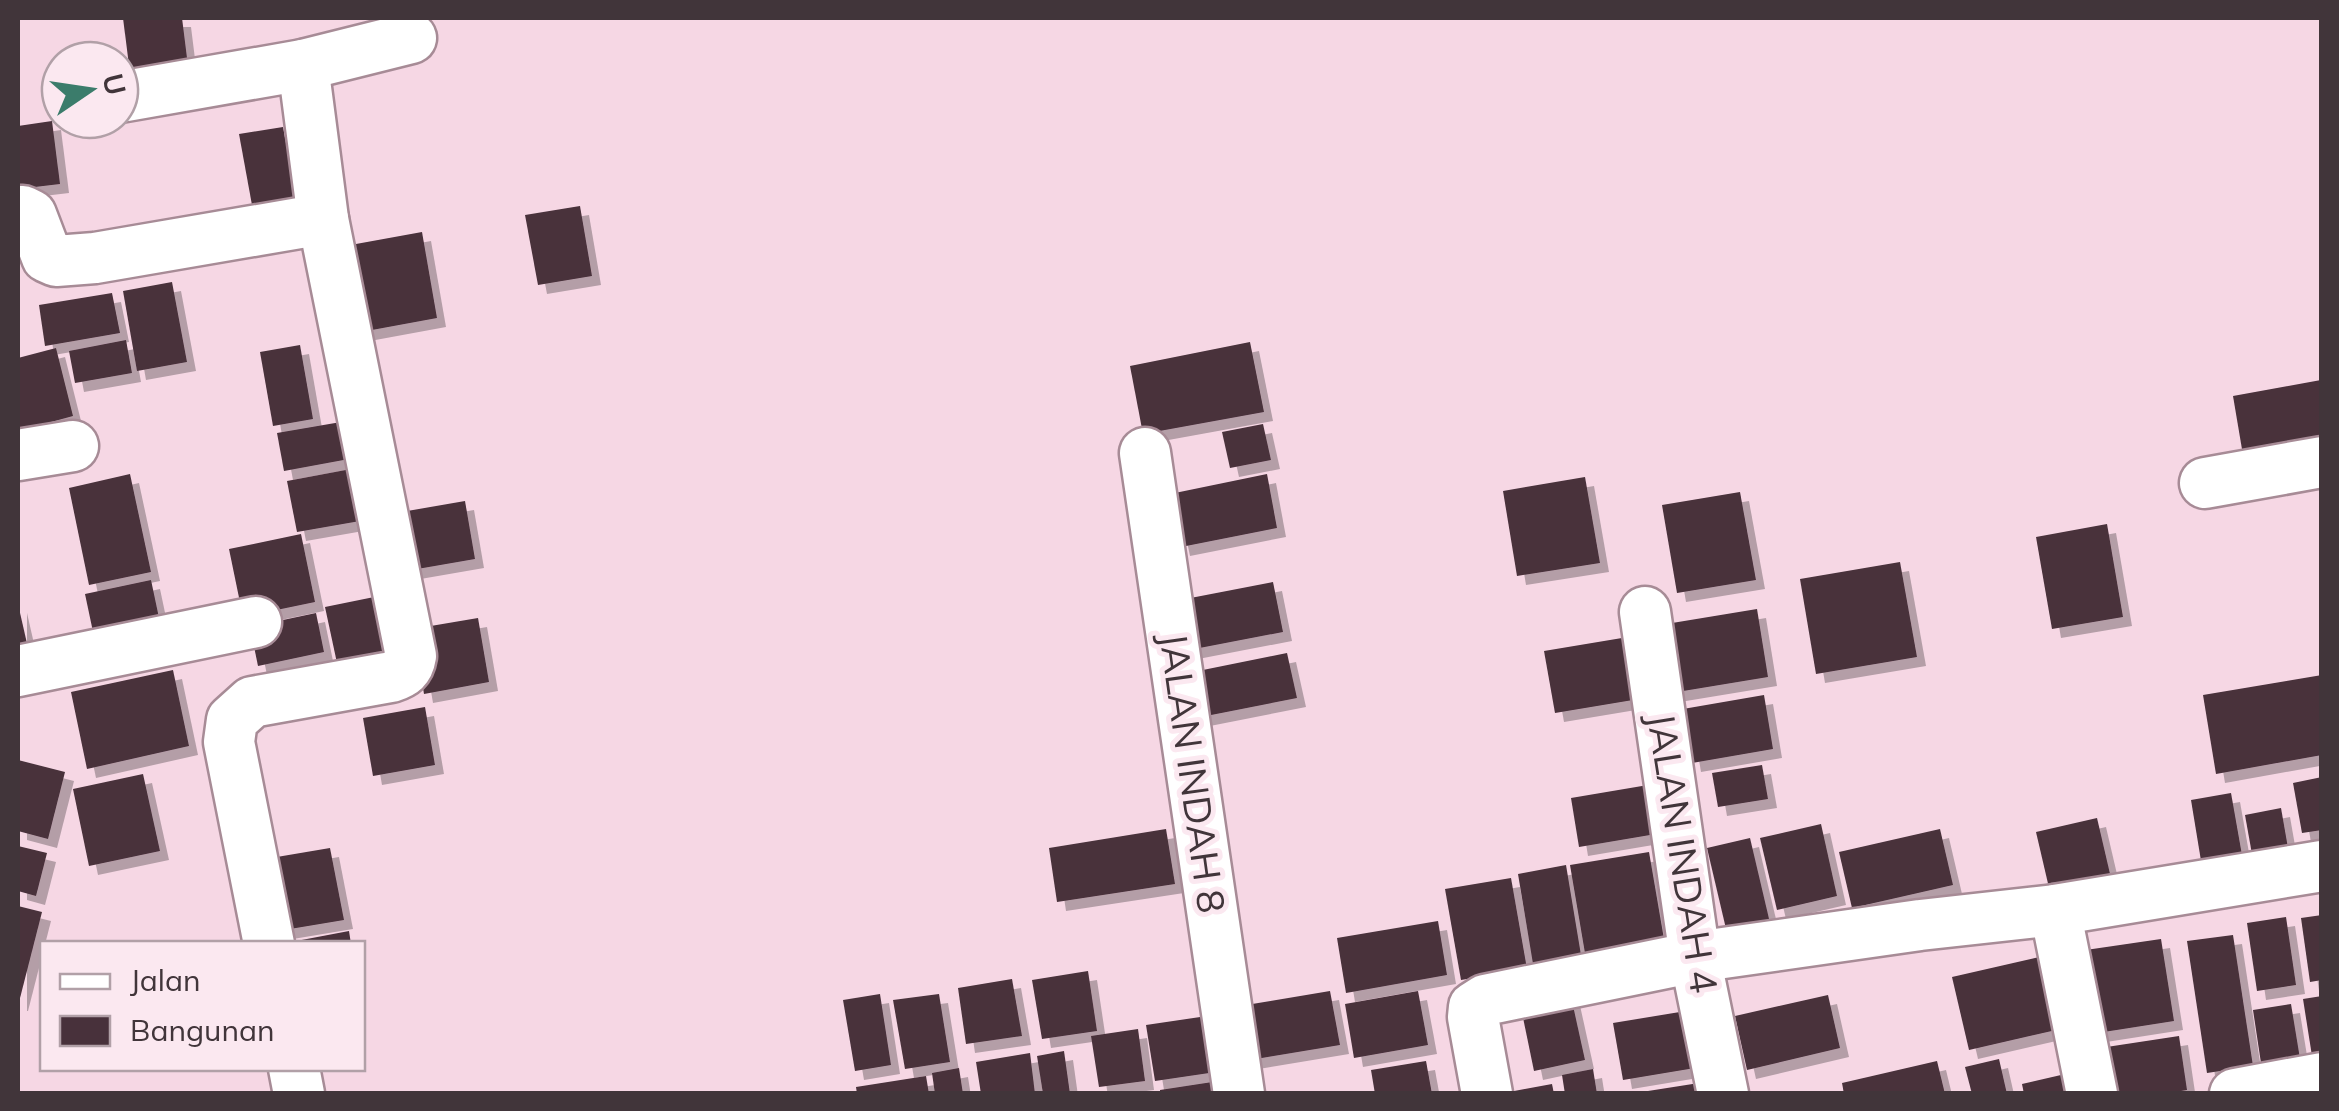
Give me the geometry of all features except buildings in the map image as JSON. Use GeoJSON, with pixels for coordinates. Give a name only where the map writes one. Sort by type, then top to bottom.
{"type":"FeatureCollection","features":[{"type":"Feature","properties":{"kind":"street"},"geometry":{"type":"LineString","coordinates":[[140,94],[303,65],[411,38]]}},
{"type":"Feature","properties":{"kind":"street"},"geometry":{"type":"LineString","coordinates":[[268,941],[229,742],[232,720],[252,702],[391,678],[409,666],[411,656],[323,219],[303,65]]}},
{"type":"Feature","properties":{"kind":"street"},"geometry":{"type":"LineString","coordinates":[[18,212],[32,215],[48,257],[56,261],[95,258],[323,219]]}},
{"type":"Feature","properties":{"kind":"street"},"geometry":{"type":"LineString","coordinates":[[18,455],[72,446]]}},
{"type":"Feature","properties":{"kind":"street","name":"JALAN INDAH 8"},"geometry":{"type":"LineString","coordinates":[[1145,452],[1239,1094]]}},
{"type":"Feature","properties":{"kind":"street"},"geometry":{"type":"LineString","coordinates":[[2205,483],[2322,462]]}},
{"type":"Feature","properties":{"kind":"street","name":"JALAN INDAH 4"},"geometry":{"type":"LineString","coordinates":[[1645,612],[1695,957],[1723,1094]]}},
{"type":"Feature","properties":{"kind":"street"},"geometry":{"type":"LineString","coordinates":[[18,671],[256,622]]}},
{"type":"Feature","properties":{"kind":"street"},"geometry":{"type":"LineString","coordinates":[[1487,1094],[1473,1017],[1474,1007],[1485,1000],[1695,957],[2055,910],[2322,866]]}},
{"type":"Feature","properties":{"kind":"street"},"geometry":{"type":"LineString","coordinates":[[2055,910],[2092,1094]]}},
{"type":"Feature","properties":{"kind":"street"},"geometry":{"type":"LineString","coordinates":[[2234,1094],[2322,1078]]}}]}
